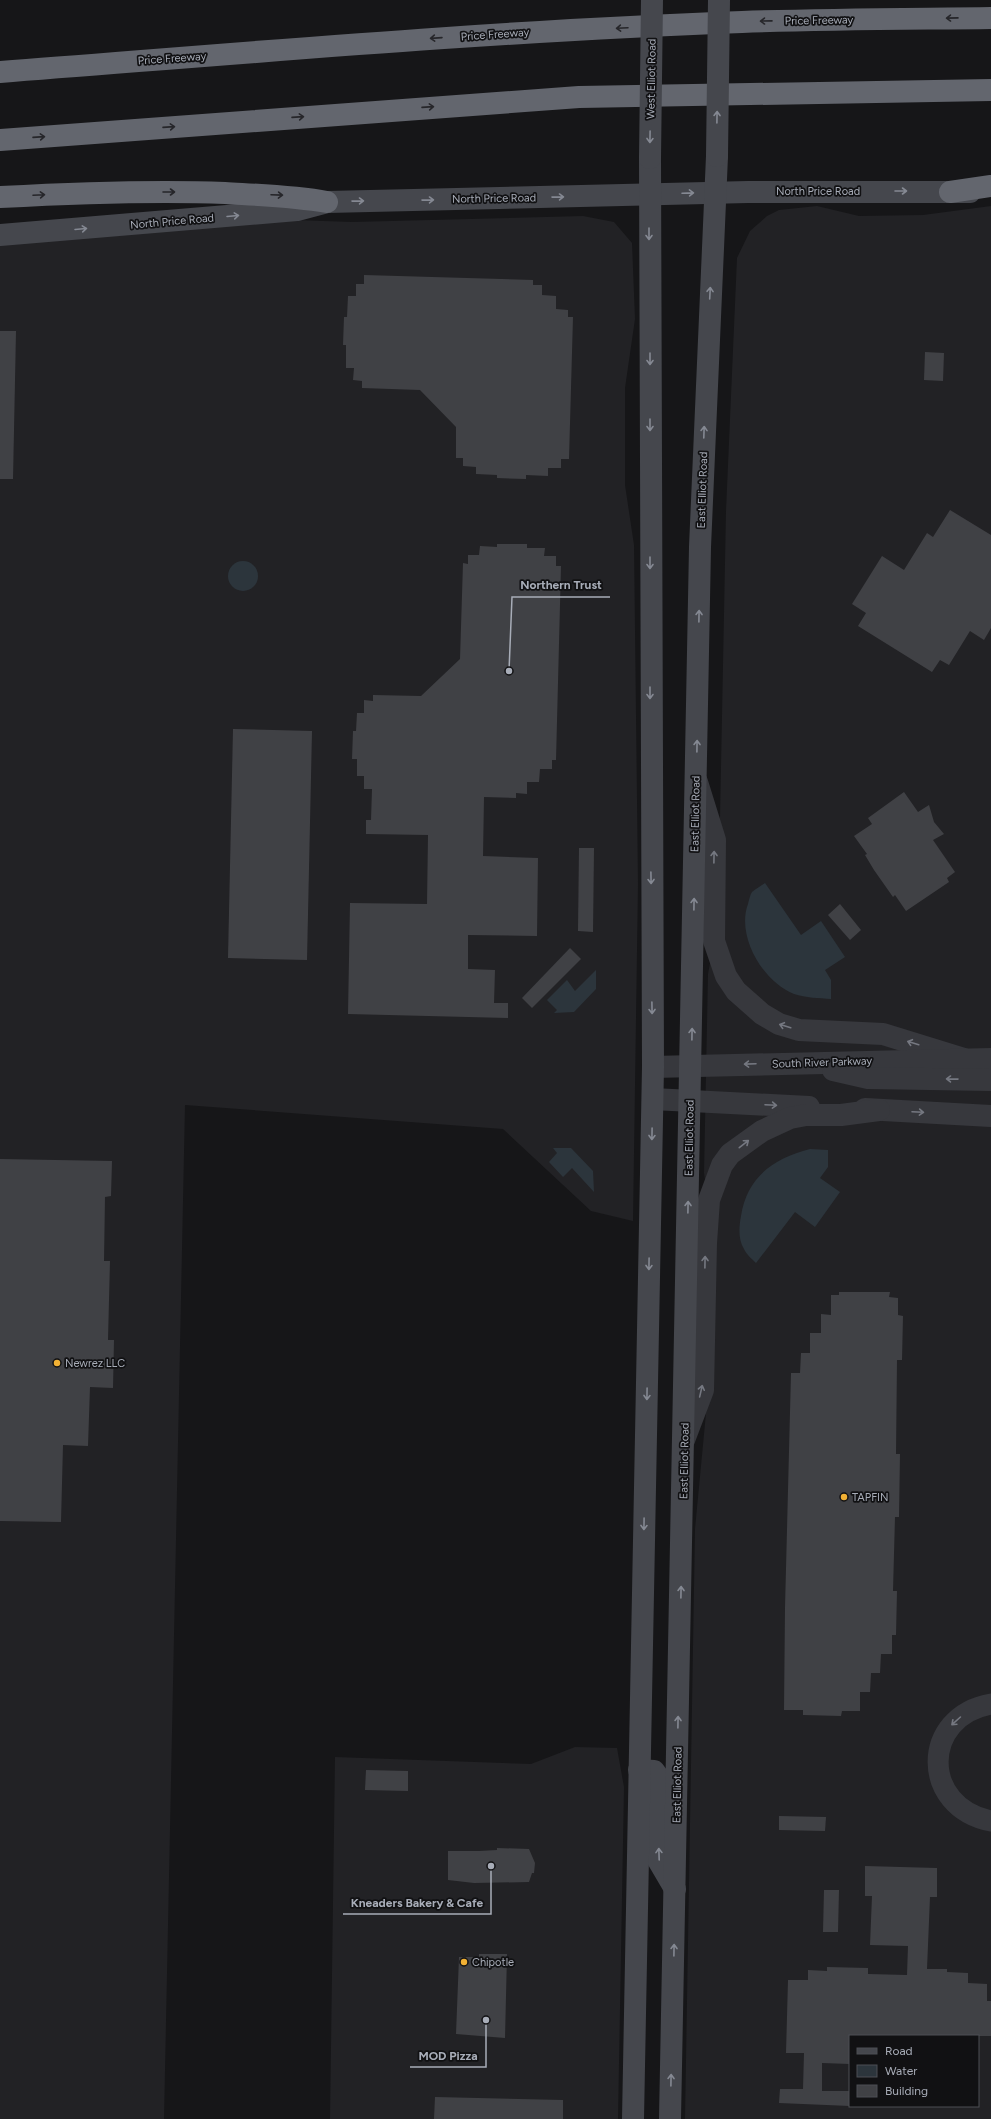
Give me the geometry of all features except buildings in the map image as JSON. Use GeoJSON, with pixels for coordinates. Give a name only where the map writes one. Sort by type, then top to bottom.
{"type":"FeatureCollection","features":[{"type":"Feature","properties":{"kind":"highway","name":"Price Freeway"},"geometry":{"type":"LineString","coordinates":[[0,72],[415,39],[555,31],[742,22],[991,18]]}},
{"type":"Feature","properties":{"kind":"highway"},"geometry":{"type":"LineString","coordinates":[[0,140],[579,96],[991,90]]}},
{"type":"Feature","properties":{"kind":"highway"},"geometry":{"type":"LineString","coordinates":[[950,192],[991,186]]}},
{"type":"Feature","properties":{"kind":"highway"},"geometry":{"type":"LineString","coordinates":[[0,197],[132,192],[196,192],[294,196],[327,202]]}},
{"type":"Feature","properties":{"kind":"main road","name":"West Elliot Road"},"geometry":{"type":"LineString","coordinates":[[649,195],[652,0]]}},
{"type":"Feature","properties":{"kind":"main road","name":"East Elliot Road"},"geometry":{"type":"LineString","coordinates":[[670,2119],[701,540],[717,156],[719,0]]}},
{"type":"Feature","properties":{"kind":"main road","name":"North Price Road"},"geometry":{"type":"LineString","coordinates":[[0,235],[297,210],[327,202],[649,195],[715,192],[991,192]]}},
{"type":"Feature","properties":{"kind":"main road"},"geometry":{"type":"LineString","coordinates":[[633,2119],[653,1067],[649,195]]}},
{"type":"Feature","properties":{"kind":"main road"},"geometry":{"type":"LineString","coordinates":[[639,1770],[654,1771],[660,1778],[658,1860],[675,1889]]}},
{"type":"Feature","properties":{"kind":"street"},"geometry":{"type":"LineString","coordinates":[[696,777],[715,840],[714,942],[726,976],[736,991],[762,1014],[779,1024],[799,1030],[883,1034],[964,1059]]}},
{"type":"Feature","properties":{"kind":"street","name":"South River Parkway"},"geometry":{"type":"LineString","coordinates":[[653,1067],[991,1059]]}},
{"type":"Feature","properties":{"kind":"street"},"geometry":{"type":"LineString","coordinates":[[803,1063],[868,1078],[991,1080]]}},
{"type":"Feature","properties":{"kind":"street"},"geometry":{"type":"LineString","coordinates":[[652,1099],[991,1116]]}},
{"type":"Feature","properties":{"kind":"street"},"geometry":{"type":"LineString","coordinates":[[684,1441],[702,1390],[706,1243],[709,1200],[722,1165],[730,1154],[762,1130],[790,1118],[806,1115],[841,1115],[879,1110]]}},
{"type":"Feature","properties":{"kind":"street"},"geometry":{"type":"LineString","coordinates":[[991,1704],[979,1706],[964,1714],[951,1725],[942,1740],[938,1756],[938,1771],[942,1785],[949,1798],[959,1808],[974,1817],[991,1821]]}},
{"type":"Feature","properties":{"kind":"shaded area"},"geometry":{"type":"Polygon","coordinates":[[[817,206],[859,216],[923,215],[991,206],[991,2119],[685,2119],[695,1529],[708,1392],[712,1227],[704,1173],[708,974],[718,920],[726,511],[737,258],[750,231],[767,216],[779,210],[817,206]]]}},
{"type":"Feature","properties":{"kind":"shaded area"},"geometry":{"type":"Polygon","coordinates":[[[583,216],[614,222],[632,243],[635,319],[625,388],[625,485],[634,545],[638,884],[633,1221],[591,1211],[503,1129],[185,1105],[164,2119],[0,2119],[0,245],[266,219],[352,222],[583,216]]]}},
{"type":"Feature","properties":{"kind":"shaded area"},"geometry":{"type":"Polygon","coordinates":[[[575,1747],[617,1748],[624,1787],[618,2119],[330,2119],[335,1757],[531,1764],[575,1747]]]}},
{"type":"Feature","properties":{"kind":"water"},"geometry":{"type":"Polygon","coordinates":[[[243,561],[254,565],[258,576],[254,587],[243,591],[232,587],[228,576],[232,565],[243,561]]]}},
{"type":"Feature","properties":{"kind":"water"},"geometry":{"type":"Polygon","coordinates":[[[765,883],[801,935],[821,921],[845,957],[825,970],[831,980],[831,999],[812,998],[794,994],[783,988],[763,969],[755,956],[749,943],[745,917],[752,892],[765,883]]]}},
{"type":"Feature","properties":{"kind":"water"},"geometry":{"type":"Polygon","coordinates":[[[596,970],[596,989],[574,1012],[554,1013],[557,1010],[547,1000],[567,980],[575,991],[596,970]]]}},
{"type":"Feature","properties":{"kind":"water"},"geometry":{"type":"Polygon","coordinates":[[[553,1148],[571,1148],[593,1171],[594,1192],[572,1168],[563,1177],[549,1162],[557,1153],[553,1148]]]}},
{"type":"Feature","properties":{"kind":"water"},"geometry":{"type":"Polygon","coordinates":[[[810,1149],[828,1150],[828,1167],[820,1178],[840,1192],[815,1227],[795,1212],[756,1263],[745,1251],[742,1245],[739,1229],[744,1202],[749,1190],[764,1171],[774,1164],[797,1153],[810,1149]]]}},
{"type":"Feature","properties":{"kind":"place","name":"Northern Trust"},"geometry":{"type":"Point","coordinates":[509,671]}},
{"type":"Feature","properties":{"kind":"place","name":"Newrez LLC"},"geometry":{"type":"Point","coordinates":[57,1363]}},
{"type":"Feature","properties":{"kind":"place","name":"TAPFIN"},"geometry":{"type":"Point","coordinates":[844,1497]}},
{"type":"Feature","properties":{"kind":"place","name":"Kneaders Bakery & Cafe"},"geometry":{"type":"Point","coordinates":[491,1866]}},
{"type":"Feature","properties":{"kind":"place","name":"Chipotle"},"geometry":{"type":"Point","coordinates":[464,1962]}},
{"type":"Feature","properties":{"kind":"place","name":"MOD Pizza"},"geometry":{"type":"Point","coordinates":[486,2020]}}]}
